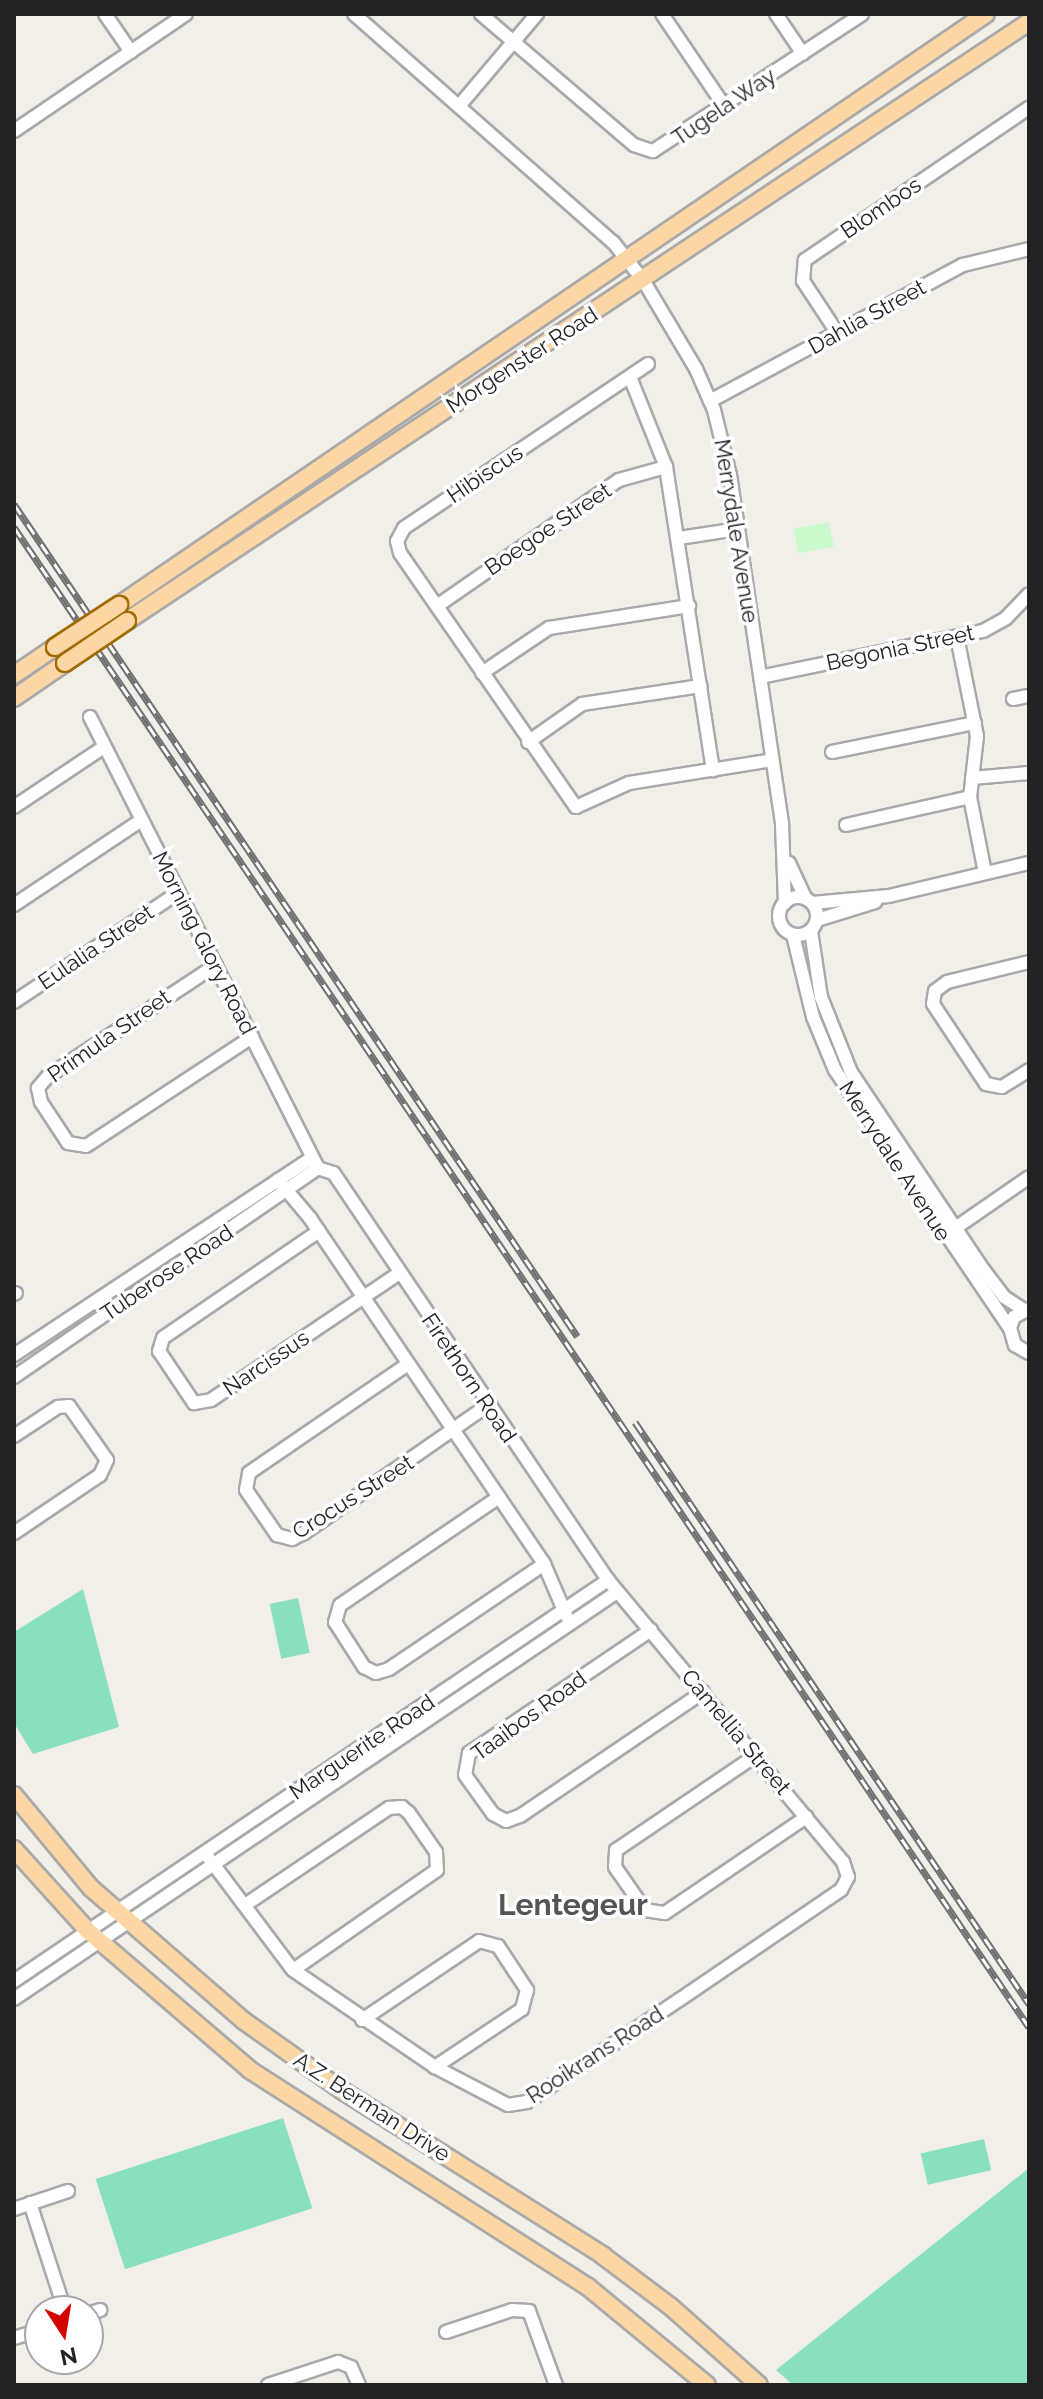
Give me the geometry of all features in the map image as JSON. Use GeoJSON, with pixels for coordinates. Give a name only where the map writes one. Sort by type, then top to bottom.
{"type":"FeatureCollection","features":[{"type":"Feature","properties":{"kind":"main road","name":"Morgenster Road"},"geometry":{"type":"LineString","coordinates":[[14,675],[986,14]]}},
{"type":"Feature","properties":{"kind":"main road","name":"Morgenster Road"},"geometry":{"type":"LineString","coordinates":[[14,698],[1029,22]]}},
{"type":"Feature","properties":{"kind":"main road","name":"A.Z. Berman Drive"},"geometry":{"type":"LineString","coordinates":[[14,1795],[115,1912],[219,2002],[308,2068],[626,2272],[759,2385]]}},
{"type":"Feature","properties":{"kind":"main road","name":"A.Z. Berman Drive"},"geometry":{"type":"LineString","coordinates":[[14,1849],[94,1937],[250,2070],[588,2287],[707,2385]]}},
{"type":"Feature","properties":{"kind":"street"},"geometry":{"type":"LineString","coordinates":[[105,14],[131,52]]}},
{"type":"Feature","properties":{"kind":"street"},"geometry":{"type":"LineString","coordinates":[[14,131],[186,14]]}},
{"type":"Feature","properties":{"kind":"street","name":"Merrydale Avenue"},"geometry":{"type":"LineString","coordinates":[[354,14],[628,258],[710,401],[726,455],[786,856],[785,903],[780,923],[793,935],[820,1034],[865,1121],[1010,1328],[1015,1345],[1029,1353]]}},
{"type":"Feature","properties":{"kind":"street","name":"Tugela Way"},"geometry":{"type":"LineString","coordinates":[[481,14],[642,150],[663,148],[862,14]]}},
{"type":"Feature","properties":{"kind":"street"},"geometry":{"type":"LineString","coordinates":[[459,106],[537,14]]}},
{"type":"Feature","properties":{"kind":"street"},"geometry":{"type":"LineString","coordinates":[[662,14],[725,107]]}},
{"type":"Feature","properties":{"kind":"street"},"geometry":{"type":"LineString","coordinates":[[776,14],[803,54]]}},
{"type":"Feature","properties":{"kind":"street","name":"Blombos"},"geometry":{"type":"LineString","coordinates":[[838,334],[803,281],[805,260],[1029,108]]}},
{"type":"Feature","properties":{"kind":"street","name":"Dahlia Street"},"geometry":{"type":"LineString","coordinates":[[710,401],[963,265],[1029,249]]}},
{"type":"Feature","properties":{"kind":"street","name":"Hibiscus"},"geometry":{"type":"LineString","coordinates":[[648,364],[404,528],[397,541],[400,553],[528,742],[576,807],[629,783],[772,760]]}},
{"type":"Feature","properties":{"kind":"street"},"geometry":{"type":"LineString","coordinates":[[630,377],[653,424],[666,467],[713,770]]}},
{"type":"Feature","properties":{"kind":"street","name":"Boegoe Street"},"geometry":{"type":"LineString","coordinates":[[437,606],[619,480],[666,467]]}},
{"type":"Feature","properties":{"kind":"street"},"geometry":{"type":"LineString","coordinates":[[679,538],[738,529]]}},
{"type":"Feature","properties":{"kind":"street","name":"Begonia Street"},"geometry":{"type":"LineString","coordinates":[[760,677],[957,637],[998,623],[1029,594]]}},
{"type":"Feature","properties":{"kind":"street"},"geometry":{"type":"LineString","coordinates":[[482,673],[549,628],[689,606]]}},
{"type":"Feature","properties":{"kind":"street"},"geometry":{"type":"LineString","coordinates":[[957,637],[975,723],[970,797],[985,873]]}},
{"type":"Feature","properties":{"kind":"street"},"geometry":{"type":"LineString","coordinates":[[528,742],[582,704],[701,686]]}},
{"type":"Feature","properties":{"kind":"street"},"geometry":{"type":"LineString","coordinates":[[1013,699],[1029,696]]}},
{"type":"Feature","properties":{"kind":"street","name":"Morning Glory Road"},"geometry":{"type":"LineString","coordinates":[[90,717],[315,1163]]}},
{"type":"Feature","properties":{"kind":"street"},"geometry":{"type":"LineString","coordinates":[[832,752],[975,723]]}},
{"type":"Feature","properties":{"kind":"street"},"geometry":{"type":"LineString","coordinates":[[14,807],[104,747]]}},
{"type":"Feature","properties":{"kind":"street"},"geometry":{"type":"LineString","coordinates":[[972,778],[1029,773]]}},
{"type":"Feature","properties":{"kind":"street"},"geometry":{"type":"LineString","coordinates":[[846,825],[970,797]]}},
{"type":"Feature","properties":{"kind":"street"},"geometry":{"type":"LineString","coordinates":[[14,905],[140,821]]}},
{"type":"Feature","properties":{"kind":"street","name":"Merrydale Avenue"},"geometry":{"type":"LineString","coordinates":[[786,856],[808,900],[825,1011],[847,1064],[954,1229],[1004,1297],[1027,1310]]}},
{"type":"Feature","properties":{"kind":"street"},"geometry":{"type":"LineString","coordinates":[[793,935],[889,896],[1029,863]]}},
{"type":"Feature","properties":{"kind":"street","name":"Eulalia Street"},"geometry":{"type":"LineString","coordinates":[[14,1002],[179,892]]}},
{"type":"Feature","properties":{"kind":"street"},"geometry":{"type":"LineString","coordinates":[[785,903],[889,896]]}},
{"type":"Feature","properties":{"kind":"street"},"geometry":{"type":"LineString","coordinates":[[1029,962],[947,982],[935,991],[933,1004],[986,1084],[1002,1087],[1029,1070]]}},
{"type":"Feature","properties":{"kind":"street","name":"Primula Street"},"geometry":{"type":"LineString","coordinates":[[216,965],[48,1076],[38,1088],[41,1102],[68,1143],[86,1146],[252,1037]]}},
{"type":"Feature","properties":{"kind":"street"},"geometry":{"type":"LineString","coordinates":[[865,1121],[872,1105]]}},
{"type":"Feature","properties":{"kind":"street","name":"Tuberose Road"},"geometry":{"type":"LineString","coordinates":[[14,1355],[315,1163]]}},
{"type":"Feature","properties":{"kind":"street","name":"Firethorn Road"},"geometry":{"type":"LineString","coordinates":[[315,1163],[333,1173],[398,1274],[617,1592]]}},
{"type":"Feature","properties":{"kind":"street"},"geometry":{"type":"LineString","coordinates":[[954,1229],[1029,1177]]}},
{"type":"Feature","properties":{"kind":"street","name":"Tuberose Road"},"geometry":{"type":"LineString","coordinates":[[14,1377],[282,1185]]}},
{"type":"Feature","properties":{"kind":"street","name":"Firethorn Road"},"geometry":{"type":"LineString","coordinates":[[282,1185],[319,1231],[544,1564],[563,1611],[572,1623]]}},
{"type":"Feature","properties":{"kind":"street","name":"Narcissus"},"geometry":{"type":"LineString","coordinates":[[319,1231],[163,1338],[159,1351],[188,1399],[203,1404],[211,1400],[398,1274]]}},
{"type":"Feature","properties":{"kind":"street"},"geometry":{"type":"LineString","coordinates":[[1010,1328],[1027,1310]]}},
{"type":"Feature","properties":{"kind":"street","name":"Crocus Street"},"geometry":{"type":"LineString","coordinates":[[408,1364],[249,1473],[246,1490],[270,1528],[284,1539],[304,1533],[488,1405]]}},
{"type":"Feature","properties":{"kind":"street"},"geometry":{"type":"LineString","coordinates":[[14,1436],[58,1407],[69,1406],[107,1460],[100,1475],[14,1533]]}},
{"type":"Feature","properties":{"kind":"street"},"geometry":{"type":"LineString","coordinates":[[499,1497],[340,1605],[335,1622],[364,1667],[376,1673],[389,1669],[544,1564]]}},
{"type":"Feature","properties":{"kind":"street","name":"Marguerite Road"},"geometry":{"type":"LineString","coordinates":[[94,1937],[115,1912],[608,1580]]}},
{"type":"Feature","properties":{"kind":"street","name":"Marguerite Road"},"geometry":{"type":"LineString","coordinates":[[94,1937],[128,1924],[617,1592]]}},
{"type":"Feature","properties":{"kind":"street","name":"Camellia Street"},"geometry":{"type":"LineString","coordinates":[[617,1592],[843,1862],[848,1877]]}},
{"type":"Feature","properties":{"kind":"street","name":"Taaibos Road"},"geometry":{"type":"LineString","coordinates":[[651,1630],[469,1753],[465,1775],[493,1814],[506,1821],[520,1816],[703,1692]]}},
{"type":"Feature","properties":{"kind":"street"},"geometry":{"type":"LineString","coordinates":[[755,1756],[616,1850],[615,1867],[645,1910],[665,1913],[806,1817]]}},
{"type":"Feature","properties":{"kind":"street"},"geometry":{"type":"LineString","coordinates":[[245,1905],[389,1808],[402,1807],[409,1813],[436,1852],[437,1870],[293,1970]]}},
{"type":"Feature","properties":{"kind":"street","name":"Rooikrans Road"},"geometry":{"type":"LineString","coordinates":[[205,1853],[293,1970],[362,2020],[498,2103],[527,2102],[841,1890],[848,1877]]}},
{"type":"Feature","properties":{"kind":"street"},"geometry":{"type":"LineString","coordinates":[[14,1981],[73,1941],[94,1937]]}},
{"type":"Feature","properties":{"kind":"street"},"geometry":{"type":"LineString","coordinates":[[14,1999],[83,1954],[94,1937]]}},
{"type":"Feature","properties":{"kind":"street"},"geometry":{"type":"LineString","coordinates":[[362,2020],[479,1941],[498,1946],[527,1990],[522,2009],[435,2067]]}},
{"type":"Feature","properties":{"kind":"street"},"geometry":{"type":"LineString","coordinates":[[14,2209],[68,2191]]}},
{"type":"Feature","properties":{"kind":"street"},"geometry":{"type":"LineString","coordinates":[[30,2203],[60,2295]]}},
{"type":"Feature","properties":{"kind":"street"},"geometry":{"type":"LineString","coordinates":[[446,2332],[512,2310],[529,2311],[556,2385]]}},
{"type":"Feature","properties":{"kind":"street"},"geometry":{"type":"LineString","coordinates":[[268,2385],[338,2362],[351,2367],[359,2385]]}},
{"type":"Feature","properties":{"kind":"green space"},"geometry":{"type":"Polygon","coordinates":[[[829,522],[834,547],[798,553],[794,529],[829,522]]]}},
{"type":"Feature","properties":{"kind":"green space"},"geometry":{"type":"Polygon","coordinates":[[[83,1589],[119,1727],[33,1754],[14,1723],[14,1632],[83,1589]]]}},
{"type":"Feature","properties":{"kind":"green space"},"geometry":{"type":"Polygon","coordinates":[[[298,1598],[310,1653],[281,1659],[270,1604],[298,1598]]]}},
{"type":"Feature","properties":{"kind":"green space"},"geometry":{"type":"Polygon","coordinates":[[[283,2118],[312,2208],[125,2269],[96,2179],[283,2118]]]}},
{"type":"Feature","properties":{"kind":"green space"},"geometry":{"type":"Polygon","coordinates":[[[984,2139],[991,2170],[928,2185],[921,2154],[984,2139]]]}},
{"type":"Feature","properties":{"kind":"green space"},"geometry":{"type":"Polygon","coordinates":[[[1029,2168],[1029,2385],[793,2385],[776,2370],[1029,2168]]]}},
{"type":"Feature","properties":{"kind":"railway"},"geometry":{"type":"LineString","coordinates":[[14,504],[577,1336]]}},
{"type":"Feature","properties":{"kind":"railway"},"geometry":{"type":"LineString","coordinates":[[14,527],[1029,2027]]}},
{"type":"Feature","properties":{"kind":"railway"},"geometry":{"type":"LineString","coordinates":[[635,1422],[1029,2004]]}},
{"type":"Feature","properties":{"kind":"district","name":"Lentegeur"},"geometry":{"type":"Point","coordinates":[573,1905]}}]}
